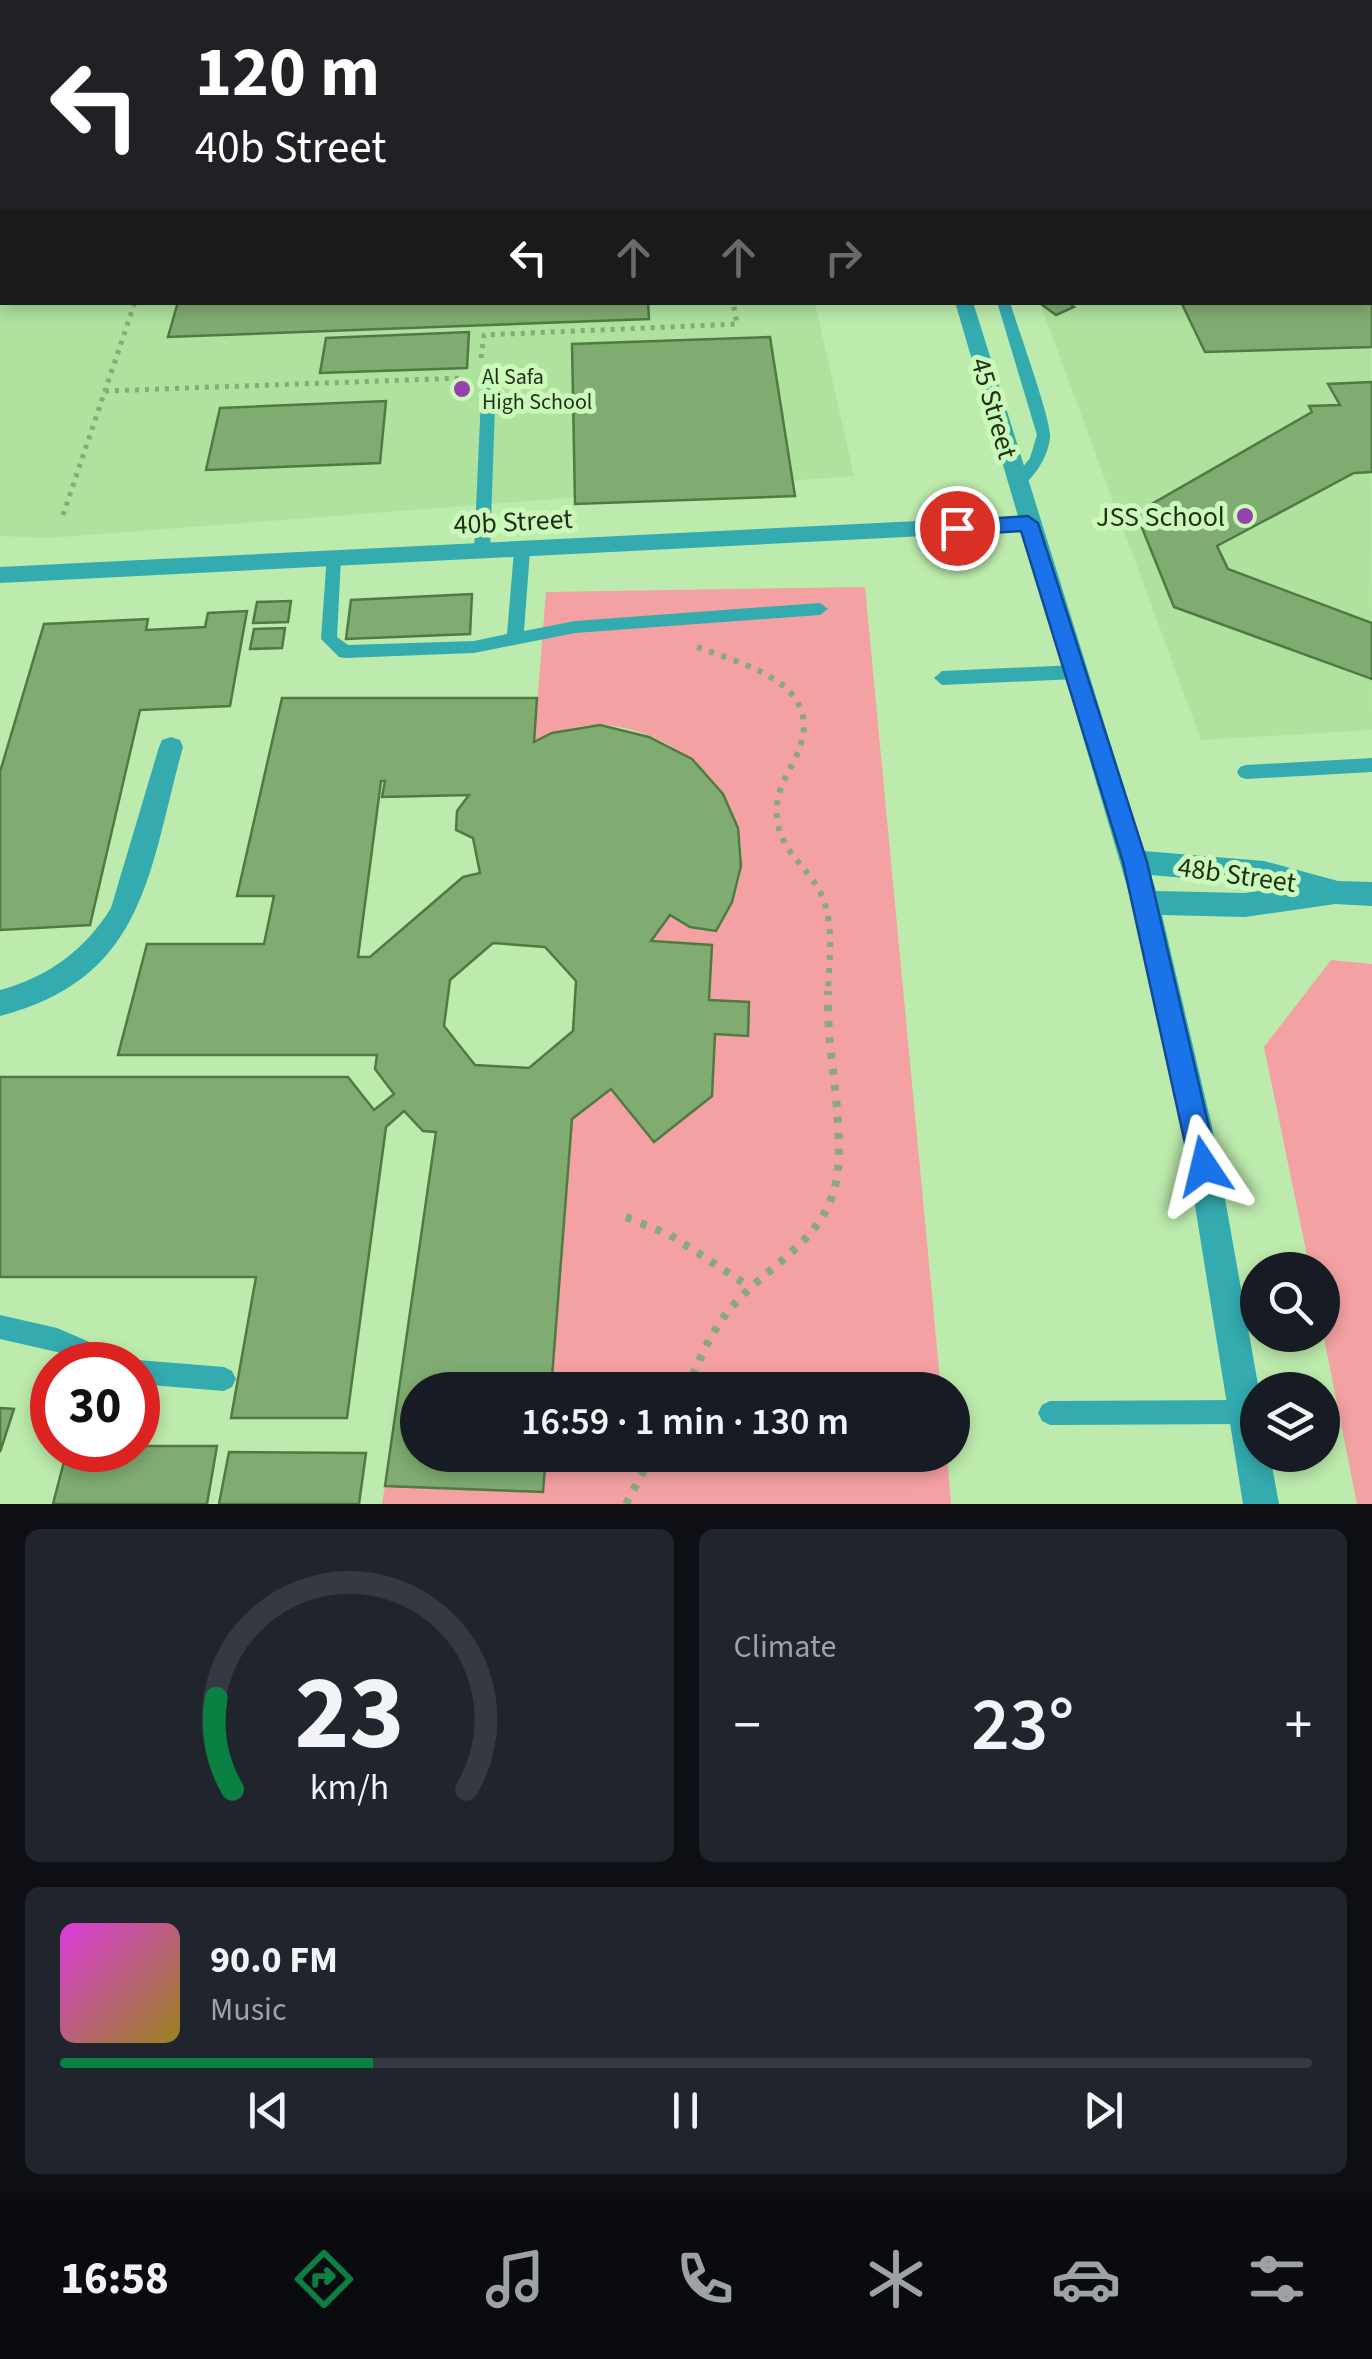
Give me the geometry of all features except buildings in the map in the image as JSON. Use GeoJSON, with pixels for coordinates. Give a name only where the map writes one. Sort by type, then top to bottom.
{"type":"FeatureCollection","features":[{"type":"Feature","properties":{"kind":"street","name":"45 Street"},"geometry":{"type":"LineString","coordinates":[[965,305],[1146,903],[1198,1131],[1240,1377]]}},
{"type":"Feature","properties":{"kind":"street","name":"40b Street"},"geometry":{"type":"LineString","coordinates":[[0,575],[1028,523]]}},
{"type":"Feature","properties":{"kind":"street"},"geometry":{"type":"LineString","coordinates":[[0,1002],[29,994],[64,977],[112,934],[123,912],[171,746]]}},
{"type":"Feature","properties":{"kind":"street","name":"48b Street"},"geometry":{"type":"LineString","coordinates":[[1135,862],[1264,873],[1338,892],[1372,894]]}},
{"type":"Feature","properties":{"kind":"street","name":"48b Street"},"geometry":{"type":"LineString","coordinates":[[1146,903],[1244,905],[1338,892]]}},
{"type":"Feature","properties":{"kind":"street","name":"45 Street"},"geometry":{"type":"LineString","coordinates":[[1256,1472],[1261,1504]]}},
{"type":"Feature","properties":{"kind":"lane"},"geometry":{"type":"LineString","coordinates":[[1004,305],[1044,435],[1037,459],[1018,484]]}},
{"type":"Feature","properties":{"kind":"lane"},"geometry":{"type":"LineString","coordinates":[[482,552],[483,372]]}},
{"type":"Feature","properties":{"kind":"lane"},"geometry":{"type":"LineString","coordinates":[[515,638],[522,550]]}},
{"type":"Feature","properties":{"kind":"lane"},"geometry":{"type":"LineString","coordinates":[[332,558],[329,639],[345,652],[474,647],[575,627],[820,610]]}},
{"type":"Feature","properties":{"kind":"lane"},"geometry":{"type":"LineString","coordinates":[[942,678],[1076,672]]}},
{"type":"Feature","properties":{"kind":"lane"},"geometry":{"type":"LineString","coordinates":[[1246,772],[1372,765]]}},
{"type":"Feature","properties":{"kind":"lane"},"geometry":{"type":"LineString","coordinates":[[0,1327],[62,1342]]}},
{"type":"Feature","properties":{"kind":"lane"},"geometry":{"type":"LineString","coordinates":[[160,1374],[224,1379]]}},
{"type":"Feature","properties":{"kind":"lane"},"geometry":{"type":"LineString","coordinates":[[1050,1414],[1240,1412]]}},
{"type":"Feature","properties":{"kind":"path"},"geometry":{"type":"LineString","coordinates":[[63,515],[134,305]]}},
{"type":"Feature","properties":{"kind":"path"},"geometry":{"type":"LineString","coordinates":[[105,391],[483,372],[484,335],[738,324],[734,305]]}},
{"type":"Feature","properties":{"kind":"path"},"geometry":{"type":"LineString","coordinates":[[644,622],[776,679],[801,713],[801,752],[782,784],[776,816],[787,849],[812,877],[826,907],[827,1016],[838,1180],[832,1202],[809,1240],[750,1287],[711,1336],[695,1372]]}},
{"type":"Feature","properties":{"kind":"path"},"geometry":{"type":"LineString","coordinates":[[626,1217],[698,1250],[750,1287]]}},
{"type":"Feature","properties":{"kind":"path"},"geometry":{"type":"LineString","coordinates":[[626,1504],[643,1472]]}},
{"type":"Feature","properties":{"kind":"shaded area","name":"Al Safa High School"},"geometry":{"type":"Polygon","coordinates":[[[0,305],[815,305],[854,476],[48,538],[0,536],[0,305]]]}},
{"type":"Feature","properties":{"kind":"shaded area","name":"JSS School"},"geometry":{"type":"Polygon","coordinates":[[[1041,305],[1371,305],[1372,730],[1201,740],[1041,305]]]}},
{"type":"Feature","properties":{"kind":"shaded area"},"geometry":{"type":"Polygon","coordinates":[[[865,587],[939,1372],[552,1372],[572,1119],[611,1089],[654,1142],[712,1096],[715,1034],[747,1036],[749,1003],[709,1000],[712,945],[651,941],[670,915],[690,927],[716,931],[732,900],[741,867],[740,839],[719,789],[701,768],[678,751],[654,737],[627,729],[583,726],[534,742],[546,592],[865,587]]]}},
{"type":"Feature","properties":{"kind":"shaded area"},"geometry":{"type":"Polygon","coordinates":[[[1331,960],[1372,964],[1372,1504],[1357,1504],[1340,1418],[1340,1372],[1331,1372],[1327,1352],[1340,1352],[1340,1252],[1306,1252],[1264,1047],[1331,960]]]}},
{"type":"Feature","properties":{"kind":"shaded area"},"geometry":{"type":"Polygon","coordinates":[[[545,1472],[948,1472],[951,1504],[382,1504],[385,1486],[543,1492],[545,1472]]]}},
{"type":"Feature","properties":{"kind":"place","name":"Al Safa High School"},"geometry":{"type":"Point","coordinates":[462,389]}},
{"type":"Feature","properties":{"kind":"place","name":"JSS School"},"geometry":{"type":"Point","coordinates":[1245,516]}},
{"type":"Feature","properties":{"kind":"route"},"geometry":{"type":"LineString","coordinates":[[957,528],[1028,523],[1135,862],[1204,1166]]}}]}
